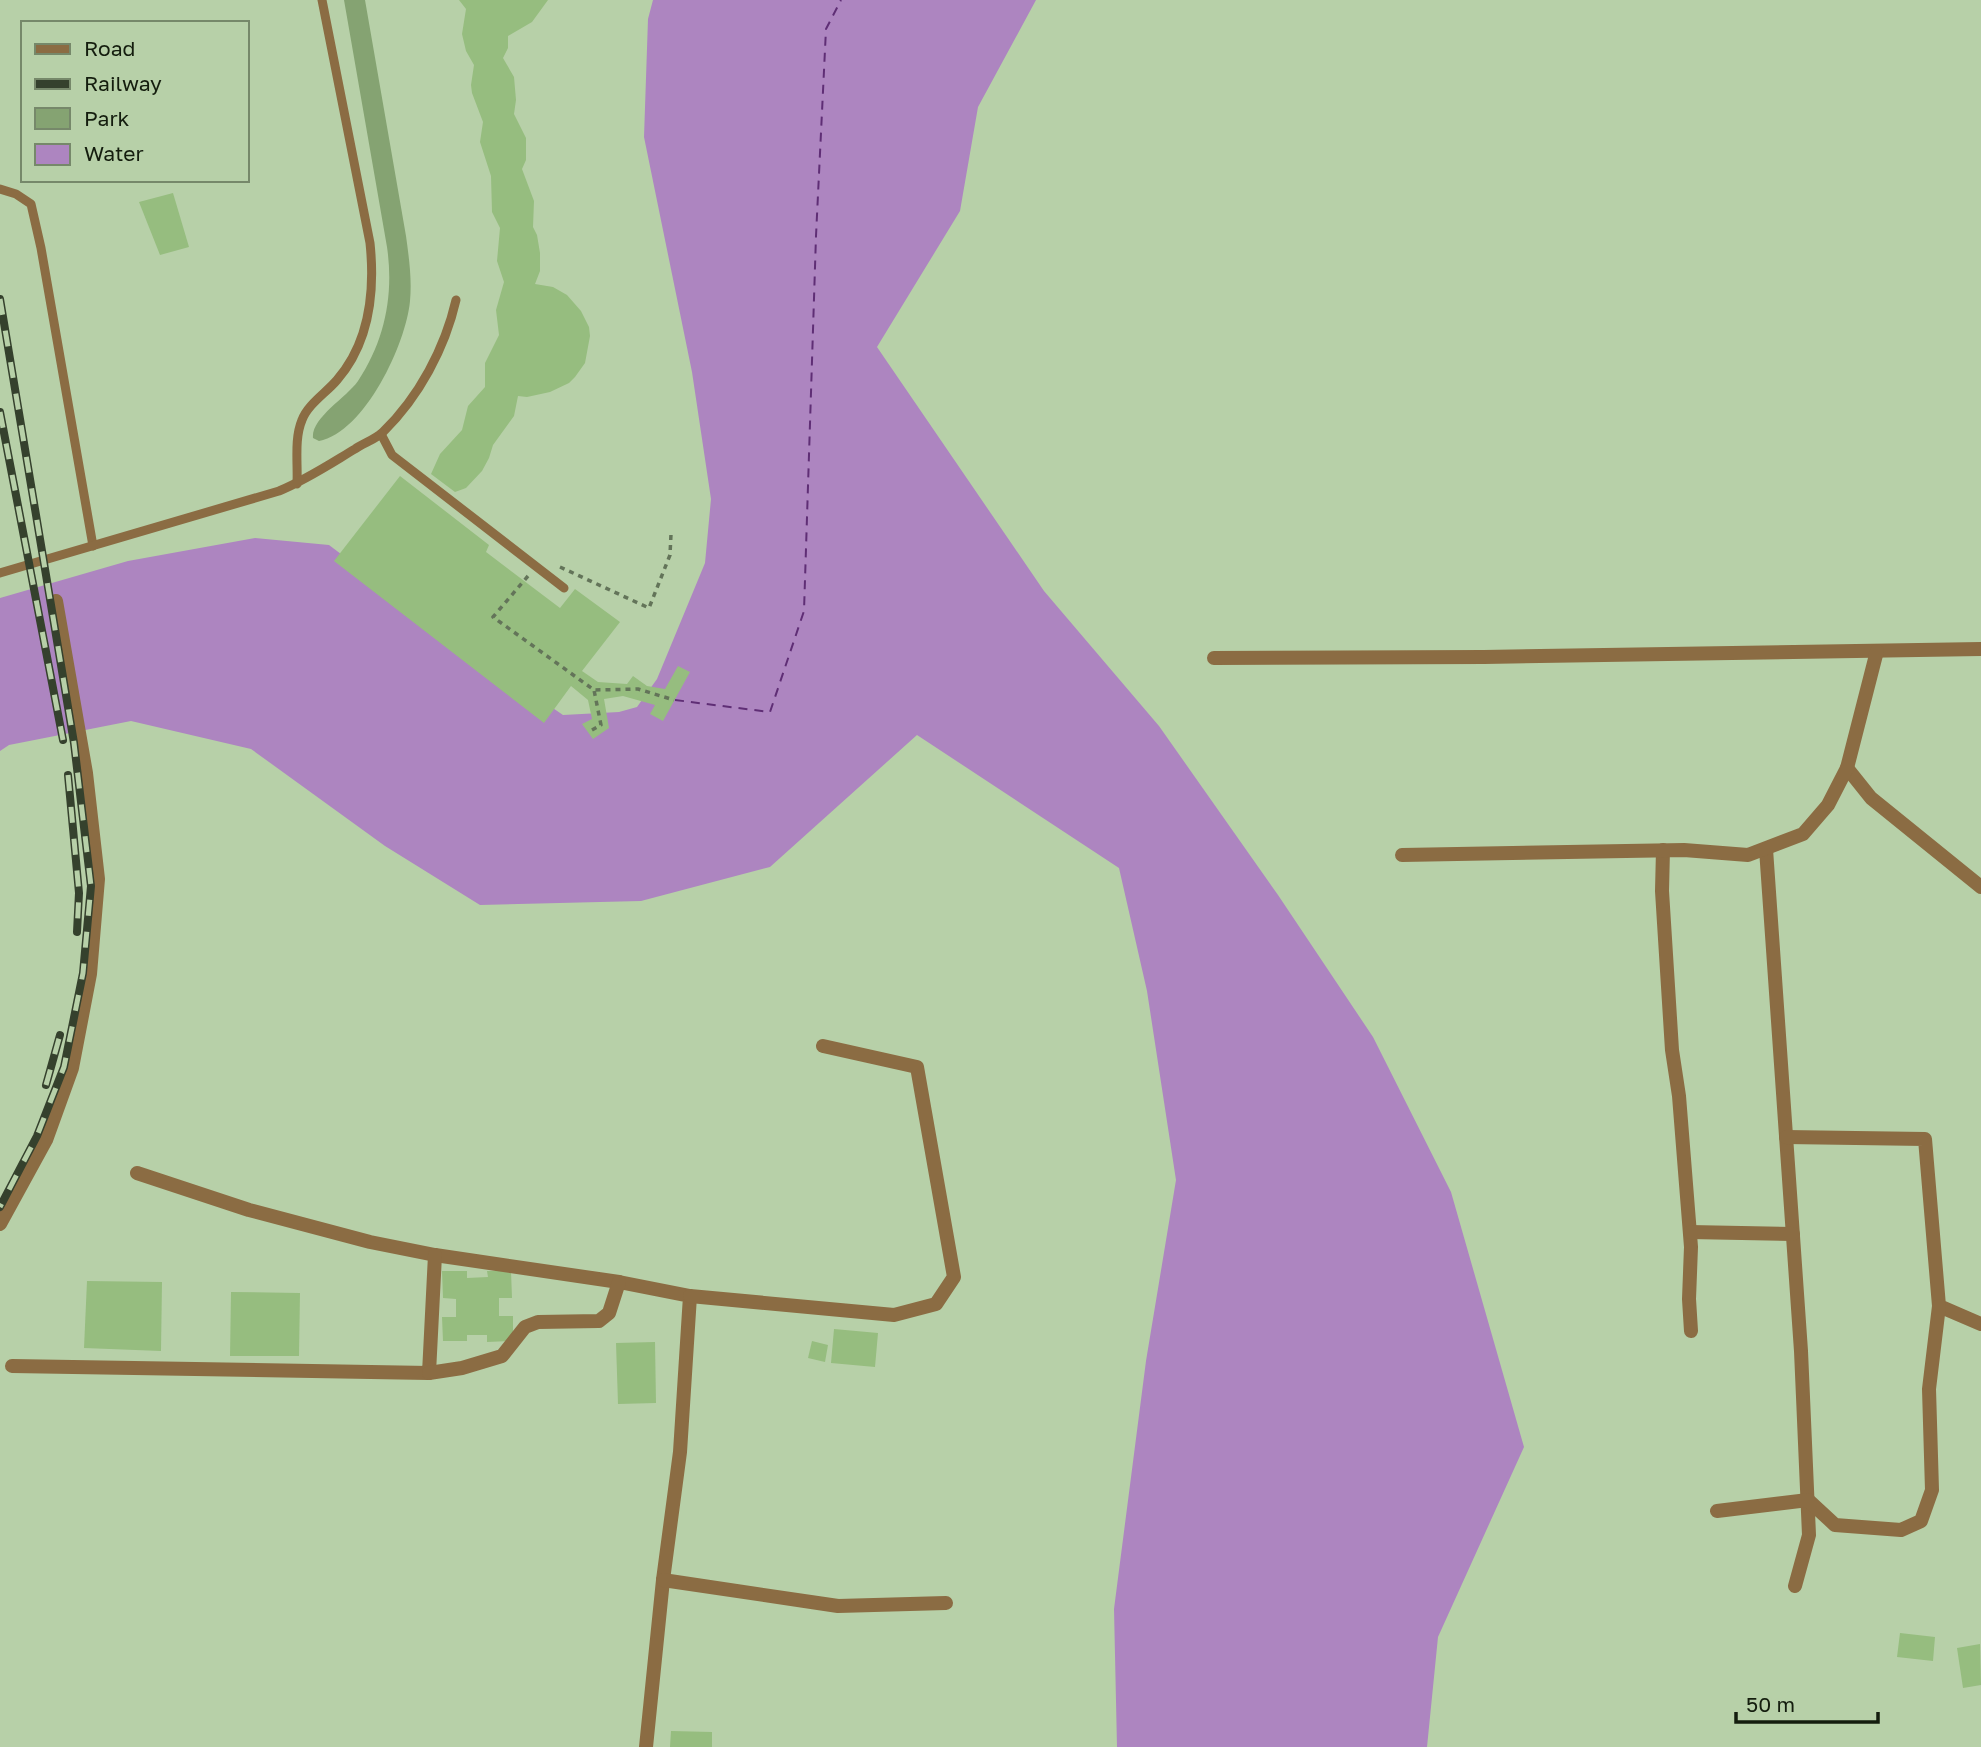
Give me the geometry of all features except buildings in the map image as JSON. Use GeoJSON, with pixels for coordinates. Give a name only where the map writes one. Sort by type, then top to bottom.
{"type":"FeatureCollection","features":[{"type":"Feature","properties":{"kind":"street"},"geometry":{"type":"LineString","coordinates":[[0,1224],[46,1140],[72,1068],[90,974],[98,879],[86,773],[56,601]]}},
{"type":"Feature","properties":{"kind":"street"},"geometry":{"type":"LineString","coordinates":[[1214,658],[1981,649]]}},
{"type":"Feature","properties":{"kind":"street"},"geometry":{"type":"LineString","coordinates":[[1402,855],[1663,850],[1748,855],[1803,834],[1828,806],[1847,768],[1877,651]]}},
{"type":"Feature","properties":{"kind":"street"},"geometry":{"type":"LineString","coordinates":[[1847,768],[1871,798],[1981,887]]}},
{"type":"Feature","properties":{"kind":"street"},"geometry":{"type":"LineString","coordinates":[[1766,849],[1801,1351],[1808,1500],[1809,1535],[1795,1586]]}},
{"type":"Feature","properties":{"kind":"street"},"geometry":{"type":"LineString","coordinates":[[1663,850],[1662,891],[1672,1050],[1679,1096],[1689,1232],[1691,1331]]}},
{"type":"Feature","properties":{"kind":"street"},"geometry":{"type":"LineString","coordinates":[[137,1173],[249,1210],[435,1255],[619,1282],[690,1296],[894,1315],[936,1304],[954,1277],[917,1068],[823,1046]]}},
{"type":"Feature","properties":{"kind":"street"},"geometry":{"type":"LineString","coordinates":[[1717,1511],[1808,1500],[1835,1525],[1901,1530],[1921,1521],[1932,1490],[1929,1389],[1939,1306],[1925,1139],[1786,1136]]}},
{"type":"Feature","properties":{"kind":"street"},"geometry":{"type":"LineString","coordinates":[[1689,1232],[1793,1234]]}},
{"type":"Feature","properties":{"kind":"street"},"geometry":{"type":"LineString","coordinates":[[429,1373],[435,1255]]}},
{"type":"Feature","properties":{"kind":"street"},"geometry":{"type":"LineString","coordinates":[[12,1366],[429,1373],[502,1356],[525,1327],[538,1322],[599,1321],[609,1312],[619,1282]]}},
{"type":"Feature","properties":{"kind":"street"},"geometry":{"type":"LineString","coordinates":[[646,1747],[663,1580],[680,1452],[690,1296]]}},
{"type":"Feature","properties":{"kind":"street"},"geometry":{"type":"LineString","coordinates":[[1939,1306],[1981,1324]]}},
{"type":"Feature","properties":{"kind":"street"},"geometry":{"type":"LineString","coordinates":[[663,1580],[838,1606],[946,1603]]}},
{"type":"Feature","properties":{"kind":"lane"},"geometry":{"type":"LineString","coordinates":[[298,484],[297,432],[303,416],[349,365],[369,316],[372,294],[370,243],[321,0]]}},
{"type":"Feature","properties":{"kind":"lane"},"geometry":{"type":"LineString","coordinates":[[0,189],[16,194],[31,204],[93,546]]}},
{"type":"Feature","properties":{"kind":"lane"},"geometry":{"type":"LineString","coordinates":[[0,573],[279,491],[298,484],[382,434],[431,368],[449,329],[456,300]]}},
{"type":"Feature","properties":{"kind":"lane"},"geometry":{"type":"LineString","coordinates":[[382,434],[392,454],[564,588]]}},
{"type":"Feature","properties":{"kind":"path"},"geometry":{"type":"LineString","coordinates":[[553,564],[649,608],[670,555],[671,534]]}},
{"type":"Feature","properties":{"kind":"path"},"geometry":{"type":"LineString","coordinates":[[533,570],[493,617],[594,690],[638,689],[674,700]]}},
{"type":"Feature","properties":{"kind":"path"},"geometry":{"type":"LineString","coordinates":[[592,730],[601,725],[594,690]]}},
{"type":"Feature","properties":{"kind":"green space"},"geometry":{"type":"Polygon","coordinates":[[[344,0],[365,0],[406,236],[411,293],[401,340],[380,384],[352,421],[336,434],[319,441],[313,438],[318,423],[353,388],[375,350],[388,300],[387,247],[344,0]]]}},
{"type":"Feature","properties":{"kind":"water"},"geometry":{"type":"Polygon","coordinates":[[[653,0],[1036,0],[978,107],[960,211],[877,347],[1044,591],[1159,726],[1278,895],[1373,1037],[1451,1192],[1524,1447],[1438,1637],[1427,1747],[1117,1747],[1114,1609],[1146,1361],[1176,1180],[1147,991],[1119,868],[917,735],[770,867],[641,901],[480,905],[385,846],[251,749],[131,721],[9,745],[0,751],[0,598],[128,561],[255,538],[329,545],[467,649],[563,715],[619,712],[637,707],[657,679],[705,563],[711,499],[692,372],[644,137],[648,19],[653,0]]]}},
{"type":"Feature","properties":{"kind":"ferry route"},"geometry":{"type":"LineString","coordinates":[[675,700],[770,712],[804,611],[816,236],[826,29],[841,0]]}},
{"type":"Feature","properties":{"kind":"railway"},"geometry":{"type":"LineString","coordinates":[[0,299],[74,743],[91,886],[83,973],[64,1067],[37,1136],[0,1207]]}},
{"type":"Feature","properties":{"kind":"railway"},"geometry":{"type":"LineString","coordinates":[[0,412],[63,740]]}},
{"type":"Feature","properties":{"kind":"railway"},"geometry":{"type":"LineString","coordinates":[[68,775],[79,893],[77,932]]}},
{"type":"Feature","properties":{"kind":"railway"},"geometry":{"type":"LineString","coordinates":[[46,1085],[60,1035]]}}]}
